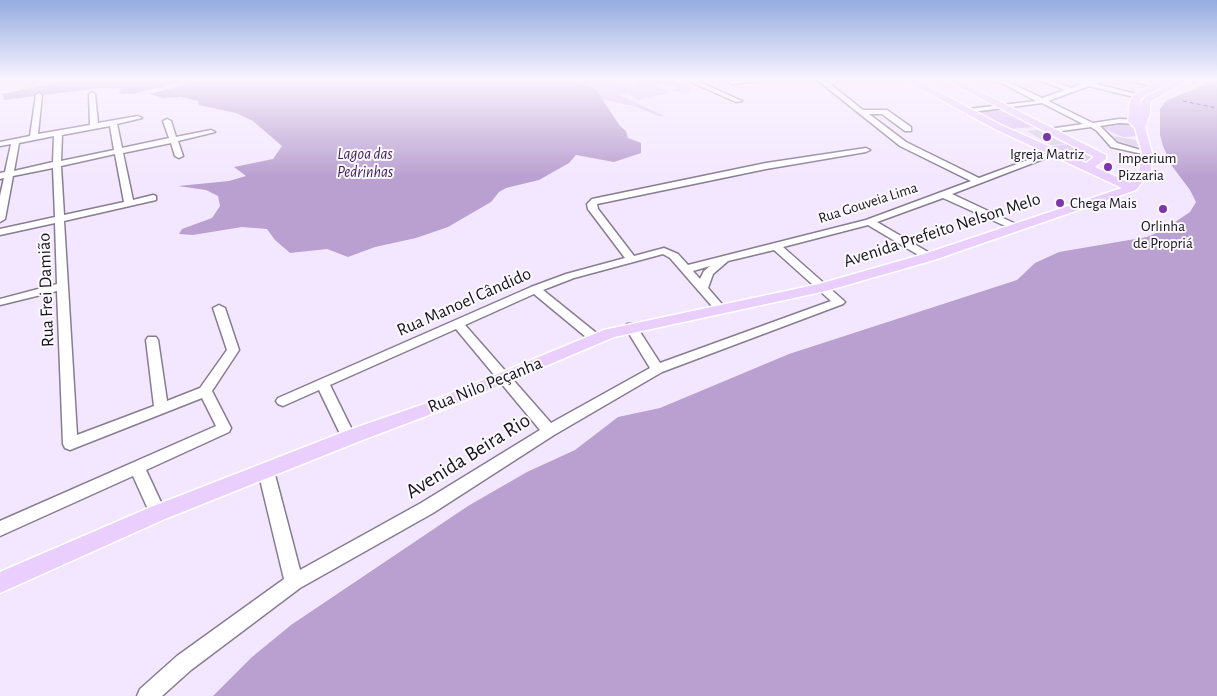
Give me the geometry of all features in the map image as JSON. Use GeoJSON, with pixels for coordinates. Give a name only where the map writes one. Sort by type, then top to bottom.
{"type":"FeatureCollection","features":[{"type":"Feature","properties":{"kind":"main road"},"geometry":{"type":"LineString","coordinates":[[969,111],[998,127],[1132,188],[1145,171],[1147,153],[1135,111]]}},
{"type":"Feature","properties":{"kind":"main road"},"geometry":{"type":"LineString","coordinates":[[1008,111],[1102,157],[1086,168]]}},
{"type":"Feature","properties":{"kind":"main road"},"geometry":{"type":"LineString","coordinates":[[1139,124],[1143,111]]}},
{"type":"Feature","properties":{"kind":"main road","name":"Avenida Prefeito Nelson Melo"},"geometry":{"type":"LineString","coordinates":[[821,288],[929,257],[1132,188]]}},
{"type":"Feature","properties":{"kind":"main road","name":"Rua Nilo Peçanha"},"geometry":{"type":"LineString","coordinates":[[0,582],[158,513],[504,378],[596,339],[631,327],[821,288]]}},
{"type":"Feature","properties":{"kind":"street"},"geometry":{"type":"LineString","coordinates":[[34,138],[37,111]]}},
{"type":"Feature","properties":{"kind":"street"},"geometry":{"type":"LineString","coordinates":[[93,111],[94,127]]}},
{"type":"Feature","properties":{"kind":"street"},"geometry":{"type":"LineString","coordinates":[[862,112],[871,111]]}},
{"type":"Feature","properties":{"kind":"street"},"geometry":{"type":"LineString","coordinates":[[881,111],[908,129],[888,133]]}},
{"type":"Feature","properties":{"kind":"street"},"geometry":{"type":"LineString","coordinates":[[1064,111],[1091,124],[1108,136],[1114,145],[1147,153]]}},
{"type":"Feature","properties":{"kind":"street"},"geometry":{"type":"LineString","coordinates":[[862,112],[902,144],[978,180]]}},
{"type":"Feature","properties":{"kind":"street"},"geometry":{"type":"LineString","coordinates":[[0,144],[138,118]]}},
{"type":"Feature","properties":{"kind":"street"},"geometry":{"type":"LineString","coordinates":[[167,121],[180,156]]}},
{"type":"Feature","properties":{"kind":"street"},"geometry":{"type":"LineString","coordinates":[[113,123],[129,204]]}},
{"type":"Feature","properties":{"kind":"street"},"geometry":{"type":"LineString","coordinates":[[1049,131],[1091,124],[1139,124]]}},
{"type":"Feature","properties":{"kind":"street"},"geometry":{"type":"LineString","coordinates":[[0,176],[211,132]]}},
{"type":"Feature","properties":{"kind":"street","name":"Rua Frei Damião"},"geometry":{"type":"LineString","coordinates":[[58,134],[57,165],[61,218],[62,286],[70,444],[160,409]]}},
{"type":"Feature","properties":{"kind":"street"},"geometry":{"type":"LineString","coordinates":[[0,219],[15,142]]}},
{"type":"Feature","properties":{"kind":"street"},"geometry":{"type":"LineString","coordinates":[[632,260],[593,209],[592,204],[595,201],[766,166],[866,150]]}},
{"type":"Feature","properties":{"kind":"street","name":"Rua Gouveia Lima"},"geometry":{"type":"LineString","coordinates":[[686,269],[869,222],[1055,153]]}},
{"type":"Feature","properties":{"kind":"street"},"geometry":{"type":"LineString","coordinates":[[944,194],[1015,227]]}},
{"type":"Feature","properties":{"kind":"street"},"geometry":{"type":"LineString","coordinates":[[0,232],[154,198]]}},
{"type":"Feature","properties":{"kind":"street"},"geometry":{"type":"LineString","coordinates":[[869,222],[929,257]]}},
{"type":"Feature","properties":{"kind":"street"},"geometry":{"type":"LineString","coordinates":[[776,246],[821,288]]}},
{"type":"Feature","properties":{"kind":"street","name":"Rua Manoel Cândido"},"geometry":{"type":"LineString","coordinates":[[283,401],[535,289],[570,276],[664,251],[672,254],[686,269]]}},
{"type":"Feature","properties":{"kind":"street"},"geometry":{"type":"LineString","coordinates":[[702,288],[708,273],[729,257]]}},
{"type":"Feature","properties":{"kind":"street"},"geometry":{"type":"LineString","coordinates":[[686,269],[721,310]]}},
{"type":"Feature","properties":{"kind":"street"},"geometry":{"type":"LineString","coordinates":[[0,302],[62,286]]}},
{"type":"Feature","properties":{"kind":"street","name":"Avenida Beira Rio"},"geometry":{"type":"LineString","coordinates":[[147,696],[184,663],[294,582],[427,508],[549,431],[657,369],[839,302],[821,288]]}},
{"type":"Feature","properties":{"kind":"street"},"geometry":{"type":"LineString","coordinates":[[535,289],[596,339]]}},
{"type":"Feature","properties":{"kind":"street"},"geometry":{"type":"LineString","coordinates":[[152,340],[160,409],[205,391],[233,350],[219,308]]}},
{"type":"Feature","properties":{"kind":"street"},"geometry":{"type":"LineString","coordinates":[[458,324],[549,431]]}},
{"type":"Feature","properties":{"kind":"street"},"geometry":{"type":"LineString","coordinates":[[631,327],[657,369]]}},
{"type":"Feature","properties":{"kind":"street"},"geometry":{"type":"LineString","coordinates":[[323,384],[349,438]]}},
{"type":"Feature","properties":{"kind":"street"},"geometry":{"type":"LineString","coordinates":[[0,529],[224,428],[205,391]]}},
{"type":"Feature","properties":{"kind":"street"},"geometry":{"type":"LineString","coordinates":[[137,468],[158,513]]}},
{"type":"Feature","properties":{"kind":"street"},"geometry":{"type":"LineString","coordinates":[[266,471],[294,582]]}},
{"type":"Feature","properties":{"kind":"shaded area"},"geometry":{"type":"Polygon","coordinates":[[[648,111],[654,111],[664,116],[648,111]]]}},
{"type":"Feature","properties":{"kind":"shaded area"},"geometry":{"type":"Polygon","coordinates":[[[1003,111],[1036,127],[1008,129],[973,112],[1003,111]]]}},
{"type":"Feature","properties":{"kind":"shaded area"},"geometry":{"type":"Polygon","coordinates":[[[1124,122],[1135,126],[1138,136],[1123,137],[1099,126],[1124,122]]]}},
{"type":"Feature","properties":{"kind":"shaded area"},"geometry":{"type":"Polygon","coordinates":[[[1070,144],[1094,157],[1088,162],[1081,162],[1046,147],[1070,144]]]}},
{"type":"Feature","properties":{"kind":"water","name":"Lagoa das Pedrinhas"},"geometry":{"type":"Polygon","coordinates":[[[229,111],[610,111],[620,126],[626,131],[628,138],[641,143],[641,153],[614,162],[576,155],[569,163],[539,180],[506,188],[499,192],[491,202],[448,227],[416,238],[375,247],[348,257],[327,249],[290,253],[275,240],[267,229],[242,227],[193,235],[179,234],[182,229],[212,218],[220,206],[218,196],[206,190],[178,186],[229,181],[246,176],[234,167],[273,159],[282,146],[253,121],[229,111]]]}},
{"type":"Feature","properties":{"kind":"water"},"geometry":{"type":"Polygon","coordinates":[[[1160,111],[1217,111],[1217,696],[213,696],[252,657],[291,625],[468,506],[527,472],[575,450],[618,417],[660,408],[789,354],[1017,280],[1035,263],[1059,252],[1147,237],[1163,230],[1190,212],[1196,202],[1190,190],[1172,166],[1160,135],[1160,111]]]}},
{"type":"Feature","properties":{"kind":"building","name":"Igreja Matriz"},"geometry":{"type":"Polygon","coordinates":[[[1038,130],[1065,144],[1051,145],[1027,131],[1038,130]]]}},
{"type":"Feature","properties":{"kind":"building"},"geometry":{"type":"Polygon","coordinates":[[[1113,136],[1136,140],[1138,147],[1118,141],[1113,136]]]}},
{"type":"Feature","properties":{"kind":"place","name":"Igreja Matriz"},"geometry":{"type":"Point","coordinates":[1047,137]}},
{"type":"Feature","properties":{"kind":"place","name":"Imperium Pizzaria"},"geometry":{"type":"Point","coordinates":[1108,167]}},
{"type":"Feature","properties":{"kind":"place","name":"Chega Mais"},"geometry":{"type":"Point","coordinates":[1060,203]}},
{"type":"Feature","properties":{"kind":"place","name":"Orlinha de Propriá"},"geometry":{"type":"Point","coordinates":[1163,209]}}]}
